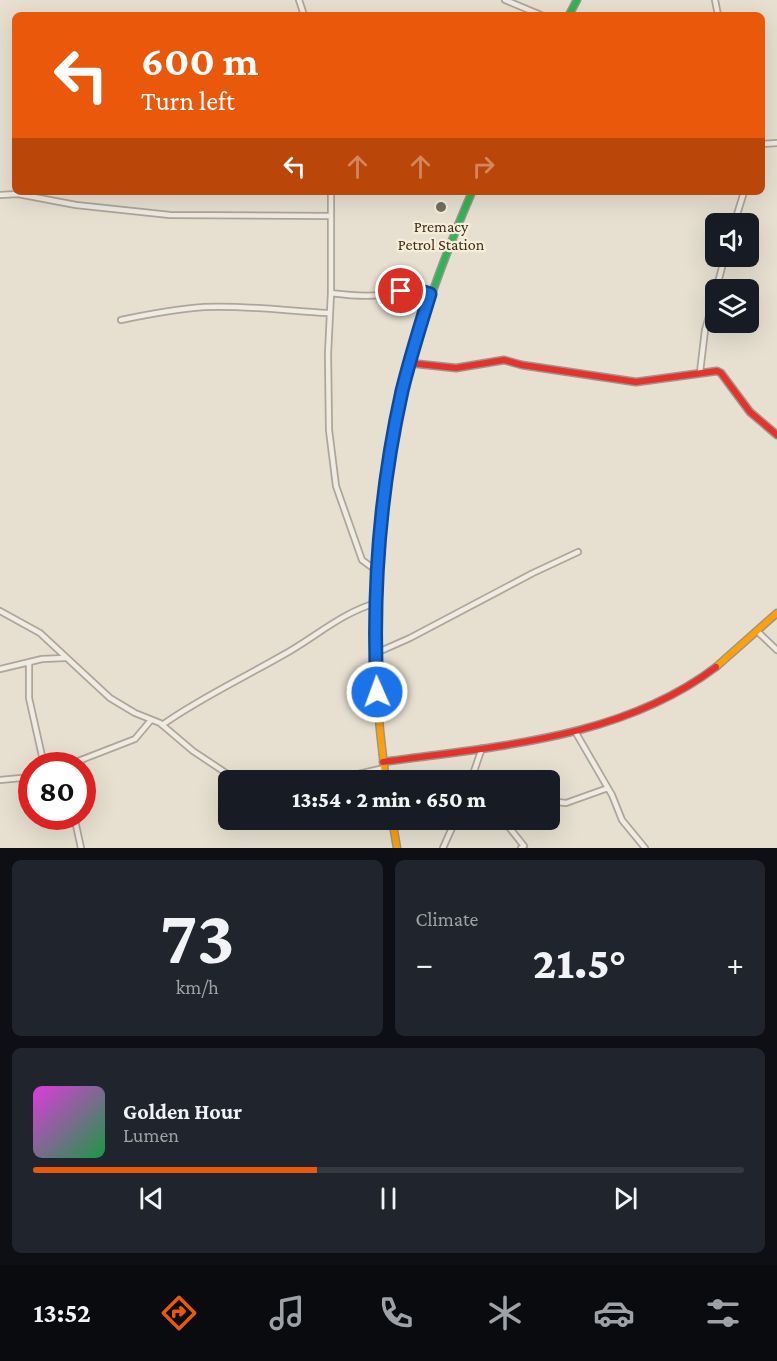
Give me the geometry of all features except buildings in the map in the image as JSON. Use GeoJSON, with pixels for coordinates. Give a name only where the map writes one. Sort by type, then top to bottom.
{"type":"FeatureCollection","features":[{"type":"Feature","properties":{"kind":"main road"},"geometry":{"type":"LineString","coordinates":[[384,770],[376,653],[376,603],[382,511],[388,470],[409,363],[430,294],[471,195]]}},
{"type":"Feature","properties":{"kind":"main road"},"geometry":{"type":"LineString","coordinates":[[409,363],[456,368],[504,360],[522,365],[636,382],[714,370],[721,373],[750,412],[777,435]]}},
{"type":"Feature","properties":{"kind":"main road"},"geometry":{"type":"LineString","coordinates":[[383,765],[576,733],[616,720],[682,690],[711,671],[777,613]]}},
{"type":"Feature","properties":{"kind":"main road"},"geometry":{"type":"LineString","coordinates":[[394,830],[397,848]]}},
{"type":"Feature","properties":{"kind":"street"},"geometry":{"type":"LineString","coordinates":[[505,0],[534,12]]}},
{"type":"Feature","properties":{"kind":"street"},"geometry":{"type":"LineString","coordinates":[[23,195],[76,205],[170,216],[331,216]]}},
{"type":"Feature","properties":{"kind":"street"},"geometry":{"type":"LineString","coordinates":[[331,195],[329,430],[336,486],[362,560],[377,572]]}},
{"type":"Feature","properties":{"kind":"street"},"geometry":{"type":"LineString","coordinates":[[737,213],[743,195]]}},
{"type":"Feature","properties":{"kind":"street"},"geometry":{"type":"LineString","coordinates":[[331,293],[358,296],[410,289],[430,294]]}},
{"type":"Feature","properties":{"kind":"street"},"geometry":{"type":"LineString","coordinates":[[121,320],[153,313],[210,307],[329,313]]}},
{"type":"Feature","properties":{"kind":"street"},"geometry":{"type":"LineString","coordinates":[[700,372],[705,330]]}},
{"type":"Feature","properties":{"kind":"street"},"geometry":{"type":"LineString","coordinates":[[376,653],[578,552]]}},
{"type":"Feature","properties":{"kind":"street"},"geometry":{"type":"LineString","coordinates":[[162,725],[235,680],[284,655],[346,615],[376,603]]}},
{"type":"Feature","properties":{"kind":"street"},"geometry":{"type":"LineString","coordinates":[[0,611],[40,633],[65,658],[121,706],[162,725],[187,747],[222,770]]}},
{"type":"Feature","properties":{"kind":"street"},"geometry":{"type":"LineString","coordinates":[[757,631],[777,650]]}},
{"type":"Feature","properties":{"kind":"street"},"geometry":{"type":"LineString","coordinates":[[0,669],[49,658],[65,658]]}},
{"type":"Feature","properties":{"kind":"street"},"geometry":{"type":"LineString","coordinates":[[28,662],[29,698],[41,752]]}},
{"type":"Feature","properties":{"kind":"street"},"geometry":{"type":"LineString","coordinates":[[96,754],[135,739],[151,720]]}},
{"type":"Feature","properties":{"kind":"street"},"geometry":{"type":"LineString","coordinates":[[576,733],[608,788],[622,820],[645,848]]}},
{"type":"Feature","properties":{"kind":"street"},"geometry":{"type":"LineString","coordinates":[[474,770],[482,748]]}},
{"type":"Feature","properties":{"kind":"street"},"geometry":{"type":"LineString","coordinates":[[366,770],[383,765]]}},
{"type":"Feature","properties":{"kind":"street"},"geometry":{"type":"LineString","coordinates":[[0,780],[18,778]]}},
{"type":"Feature","properties":{"kind":"street"},"geometry":{"type":"LineString","coordinates":[[560,802],[566,803],[608,788]]}},
{"type":"Feature","properties":{"kind":"street"},"geometry":{"type":"LineString","coordinates":[[77,830],[81,848]]}},
{"type":"Feature","properties":{"kind":"street"},"geometry":{"type":"LineString","coordinates":[[443,848],[451,830]]}},
{"type":"Feature","properties":{"kind":"street"},"geometry":{"type":"LineString","coordinates":[[511,830],[524,846],[521,848]]}},
{"type":"Feature","properties":{"kind":"traffic: fast"},"geometry":{"type":"LineString","coordinates":[[571,12],[577,0]]}},
{"type":"Feature","properties":{"kind":"traffic: fast"},"geometry":{"type":"LineString","coordinates":[[409,370],[437,280],[471,195]]}},
{"type":"Feature","properties":{"kind":"traffic: slow"},"geometry":{"type":"LineString","coordinates":[[385,770],[377,677],[378,574],[389,471],[409,370]]}},
{"type":"Feature","properties":{"kind":"traffic: slow"},"geometry":{"type":"LineString","coordinates":[[716,667],[777,613]]}},
{"type":"Feature","properties":{"kind":"traffic: slow"},"geometry":{"type":"LineString","coordinates":[[394,830],[397,848]]}},
{"type":"Feature","properties":{"kind":"traffic: jam"},"geometry":{"type":"LineString","coordinates":[[409,363],[456,368],[504,360],[522,365],[636,382],[717,371],[721,373],[750,412],[777,435]]}},
{"type":"Feature","properties":{"kind":"traffic: jam"},"geometry":{"type":"LineString","coordinates":[[383,762],[470,751],[557,736],[640,710],[679,691],[716,667]]}},
{"type":"Feature","properties":{"kind":"place","name":"Premacy Petrol Station"},"geometry":{"type":"Point","coordinates":[441,207]}},
{"type":"Feature","properties":{"kind":"route"},"geometry":{"type":"LineString","coordinates":[[377,692],[376,588],[382,511],[402,392],[430,294],[414,289],[401,291]]}}]}
